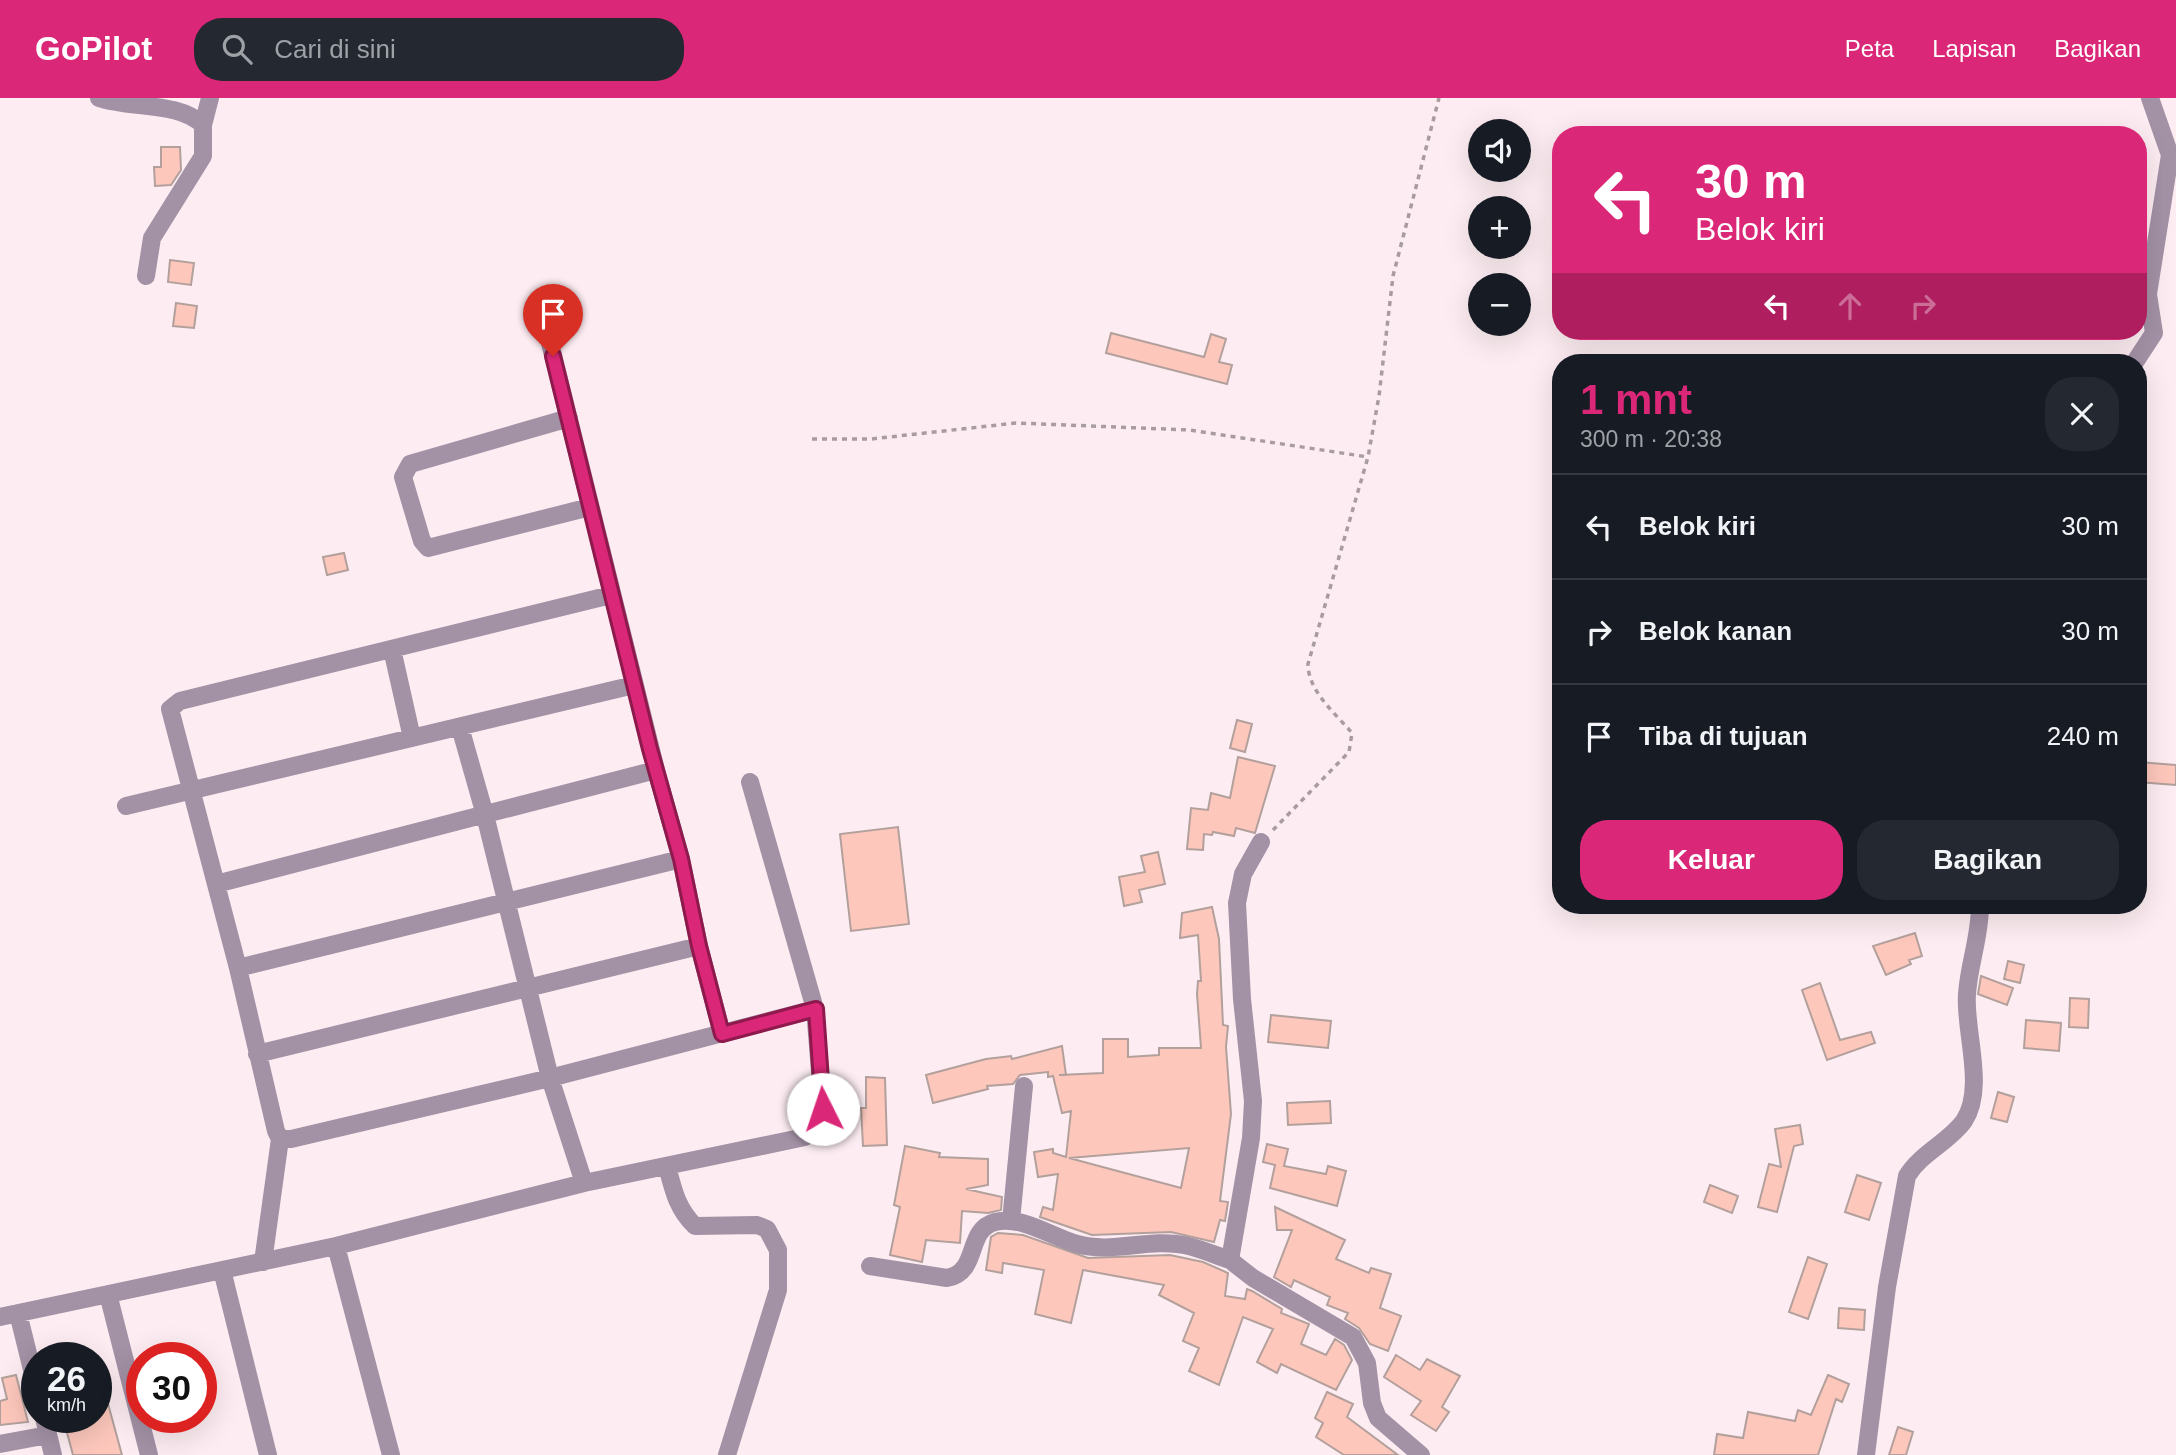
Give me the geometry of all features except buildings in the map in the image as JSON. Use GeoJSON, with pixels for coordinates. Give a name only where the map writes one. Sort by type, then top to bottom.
{"type":"FeatureCollection","features":[{"type":"Feature","properties":{"kind":"street"},"geometry":{"type":"LineString","coordinates":[[99,98],[114,103],[186,113],[203,125]]}},
{"type":"Feature","properties":{"kind":"street"},"geometry":{"type":"LineString","coordinates":[[146,276],[152,238],[204,156],[203,125],[210,98]]}},
{"type":"Feature","properties":{"kind":"street"},"geometry":{"type":"LineString","coordinates":[[2140,354],[2154,333],[2148,294],[2170,155],[2150,98]]}},
{"type":"Feature","properties":{"kind":"street"},"geometry":{"type":"LineString","coordinates":[[548,335],[611,595],[681,859],[699,946],[722,1034]]}},
{"type":"Feature","properties":{"kind":"street"},"geometry":{"type":"LineString","coordinates":[[569,418],[410,464],[403,477],[422,541],[428,548],[590,507]]}},
{"type":"Feature","properties":{"kind":"street"},"geometry":{"type":"LineString","coordinates":[[263,1262],[281,1139],[276,1131],[238,968],[170,709],[175,704],[611,595]]}},
{"type":"Feature","properties":{"kind":"street"},"geometry":{"type":"LineString","coordinates":[[391,649],[412,738]]}},
{"type":"Feature","properties":{"kind":"street"},"geometry":{"type":"LineString","coordinates":[[126,806],[634,685]]}},
{"type":"Feature","properties":{"kind":"street"},"geometry":{"type":"LineString","coordinates":[[460,727],[485,815],[550,1078],[584,1183]]}},
{"type":"Feature","properties":{"kind":"street"},"geometry":{"type":"LineString","coordinates":[[216,884],[656,770]]}},
{"type":"Feature","properties":{"kind":"street"},"geometry":{"type":"LineString","coordinates":[[0,1317],[336,1246],[584,1183],[805,1137],[816,1126],[823,1109],[816,1009],[750,782]]}},
{"type":"Feature","properties":{"kind":"street"},"geometry":{"type":"LineString","coordinates":[[1230,1260],[1251,1138],[1253,1101],[1244,1026],[1237,903],[1243,874],[1261,842]]}},
{"type":"Feature","properties":{"kind":"street"},"geometry":{"type":"LineString","coordinates":[[238,968],[681,859]]}},
{"type":"Feature","properties":{"kind":"street"},"geometry":{"type":"LineString","coordinates":[[1866,1455],[1886,1287],[1907,1176],[1913,1166],[1963,1122],[1972,1100],[1973,1056],[1966,995],[1980,934],[1980,914]]}},
{"type":"Feature","properties":{"kind":"street"},"geometry":{"type":"LineString","coordinates":[[257,1054],[699,946]]}},
{"type":"Feature","properties":{"kind":"street"},"geometry":{"type":"LineString","coordinates":[[281,1139],[292,1139],[550,1078],[816,1009]]}},
{"type":"Feature","properties":{"kind":"street"},"geometry":{"type":"LineString","coordinates":[[1011,1221],[1024,1086]]}},
{"type":"Feature","properties":{"kind":"street"},"geometry":{"type":"LineString","coordinates":[[667,1166],[675,1199],[695,1226],[757,1224],[767,1229],[778,1250],[778,1290],[727,1455]]}},
{"type":"Feature","properties":{"kind":"street"},"geometry":{"type":"LineString","coordinates":[[870,1266],[947,1278],[957,1276],[968,1265],[977,1236],[984,1228],[993,1222],[1011,1221],[1089,1247],[1184,1245],[1230,1260],[1253,1278],[1353,1337],[1367,1363],[1378,1418],[1422,1455]]}},
{"type":"Feature","properties":{"kind":"street"},"geometry":{"type":"LineString","coordinates":[[336,1246],[391,1455]]}},
{"type":"Feature","properties":{"kind":"street"},"geometry":{"type":"LineString","coordinates":[[222,1270],[268,1455]]}},
{"type":"Feature","properties":{"kind":"street"},"geometry":{"type":"LineString","coordinates":[[108,1294],[149,1455]]}},
{"type":"Feature","properties":{"kind":"street"},"geometry":{"type":"LineString","coordinates":[[18,1313],[25,1342]]}},
{"type":"Feature","properties":{"kind":"street"},"geometry":{"type":"LineString","coordinates":[[0,1444],[28,1433]]}},
{"type":"Feature","properties":{"kind":"street"},"geometry":{"type":"LineString","coordinates":[[48,1433],[53,1455]]}},
{"type":"Feature","properties":{"kind":"path"},"geometry":{"type":"LineString","coordinates":[[1261,842],[1349,752],[1353,743],[1352,733],[1315,688],[1308,675],[1308,664],[1368,457],[1379,396],[1393,276],[1439,98]]}},
{"type":"Feature","properties":{"kind":"path"},"geometry":{"type":"LineString","coordinates":[[812,439],[870,439],[1016,424],[1190,430],[1368,457]]}},
{"type":"Feature","properties":{"kind":"route"},"geometry":{"type":"LineString","coordinates":[[553,356],[650,749],[681,859],[699,946],[722,1034],[816,1009],[823,1109]]}}]}
